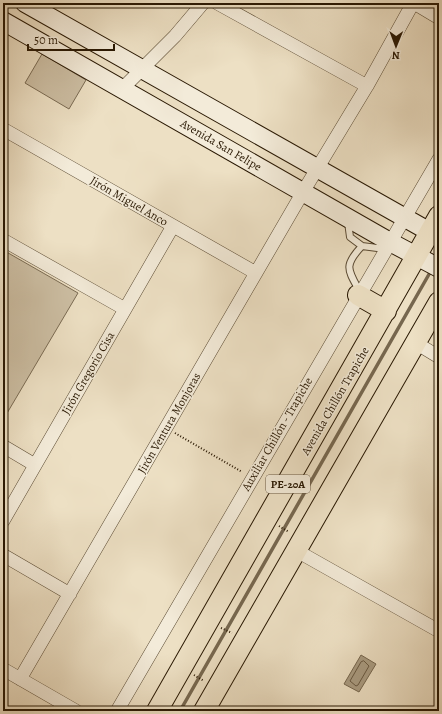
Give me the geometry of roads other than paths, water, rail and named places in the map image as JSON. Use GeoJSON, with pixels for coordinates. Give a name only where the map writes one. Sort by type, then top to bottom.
{"type":"FeatureCollection","features":[{"type":"Feature","properties":{"kind":"main road"},"geometry":{"type":"LineString","coordinates":[[25,3],[404,218],[434,224]]}},
{"type":"Feature","properties":{"kind":"main road","name":"Avenida San Felipe"},"geometry":{"type":"LineString","coordinates":[[3,21],[348,217],[388,246],[416,256],[439,268]]}},
{"type":"Feature","properties":{"kind":"main road","name":"Avenida Chillón Trapiche"},"geometry":{"type":"LineString","coordinates":[[157,711],[210,622],[434,224]]}},
{"type":"Feature","properties":{"kind":"main road"},"geometry":{"type":"LineString","coordinates":[[359,294],[386,310]]}},
{"type":"Feature","properties":{"kind":"main road","name":"PE-20A"},"geometry":{"type":"LineString","coordinates":[[204,711],[439,302]]}},
{"type":"Feature","properties":{"kind":"street"},"geometry":{"type":"LineString","coordinates":[[122,89],[203,3]]}},
{"type":"Feature","properties":{"kind":"street"},"geometry":{"type":"LineString","coordinates":[[217,3],[367,86]]}},
{"type":"Feature","properties":{"kind":"street"},"geometry":{"type":"LineString","coordinates":[[414,3],[439,18]]}},
{"type":"Feature","properties":{"kind":"street","name":"Jirón Ventura Monjoras"},"geometry":{"type":"LineString","coordinates":[[20,679],[303,192],[319,169],[414,3]]}},
{"type":"Feature","properties":{"kind":"street","name":"Jirón Miguel Anco"},"geometry":{"type":"LineString","coordinates":[[3,129],[256,273]]}},
{"type":"Feature","properties":{"kind":"street","name":"Auxiliar Chillón - Trapiche"},"geometry":{"type":"LineString","coordinates":[[117,711],[252,477],[439,159]]}},
{"type":"Feature","properties":{"kind":"street","name":"Jirón Gregorio Cisa"},"geometry":{"type":"LineString","coordinates":[[3,521],[173,226]]}},
{"type":"Feature","properties":{"kind":"street"},"geometry":{"type":"LineString","coordinates":[[3,240],[125,309]]}},
{"type":"Feature","properties":{"kind":"street"},"geometry":{"type":"LineString","coordinates":[[416,343],[439,357]]}},
{"type":"Feature","properties":{"kind":"street"},"geometry":{"type":"LineString","coordinates":[[3,446],[35,465]]}},
{"type":"Feature","properties":{"kind":"street"},"geometry":{"type":"LineString","coordinates":[[300,546],[439,631]]}},
{"type":"Feature","properties":{"kind":"street"},"geometry":{"type":"LineString","coordinates":[[3,555],[70,594]]}},
{"type":"Feature","properties":{"kind":"street"},"geometry":{"type":"LineString","coordinates":[[3,669],[76,711]]}},
{"type":"Feature","properties":{"kind":"lane"},"geometry":{"type":"LineString","coordinates":[[348,217],[350,236],[362,246],[388,246]]}},
{"type":"Feature","properties":{"kind":"lane"},"geometry":{"type":"LineString","coordinates":[[359,294],[348,266],[362,246]]}},
{"type":"Feature","properties":{"kind":"water"},"geometry":{"type":"Polygon","coordinates":[[[361,655],[376,664],[359,692],[344,684],[361,655]]]}},
{"type":"Feature","properties":{"kind":"waterway"},"geometry":{"type":"LineString","coordinates":[[180,711],[432,269]]}}]}
